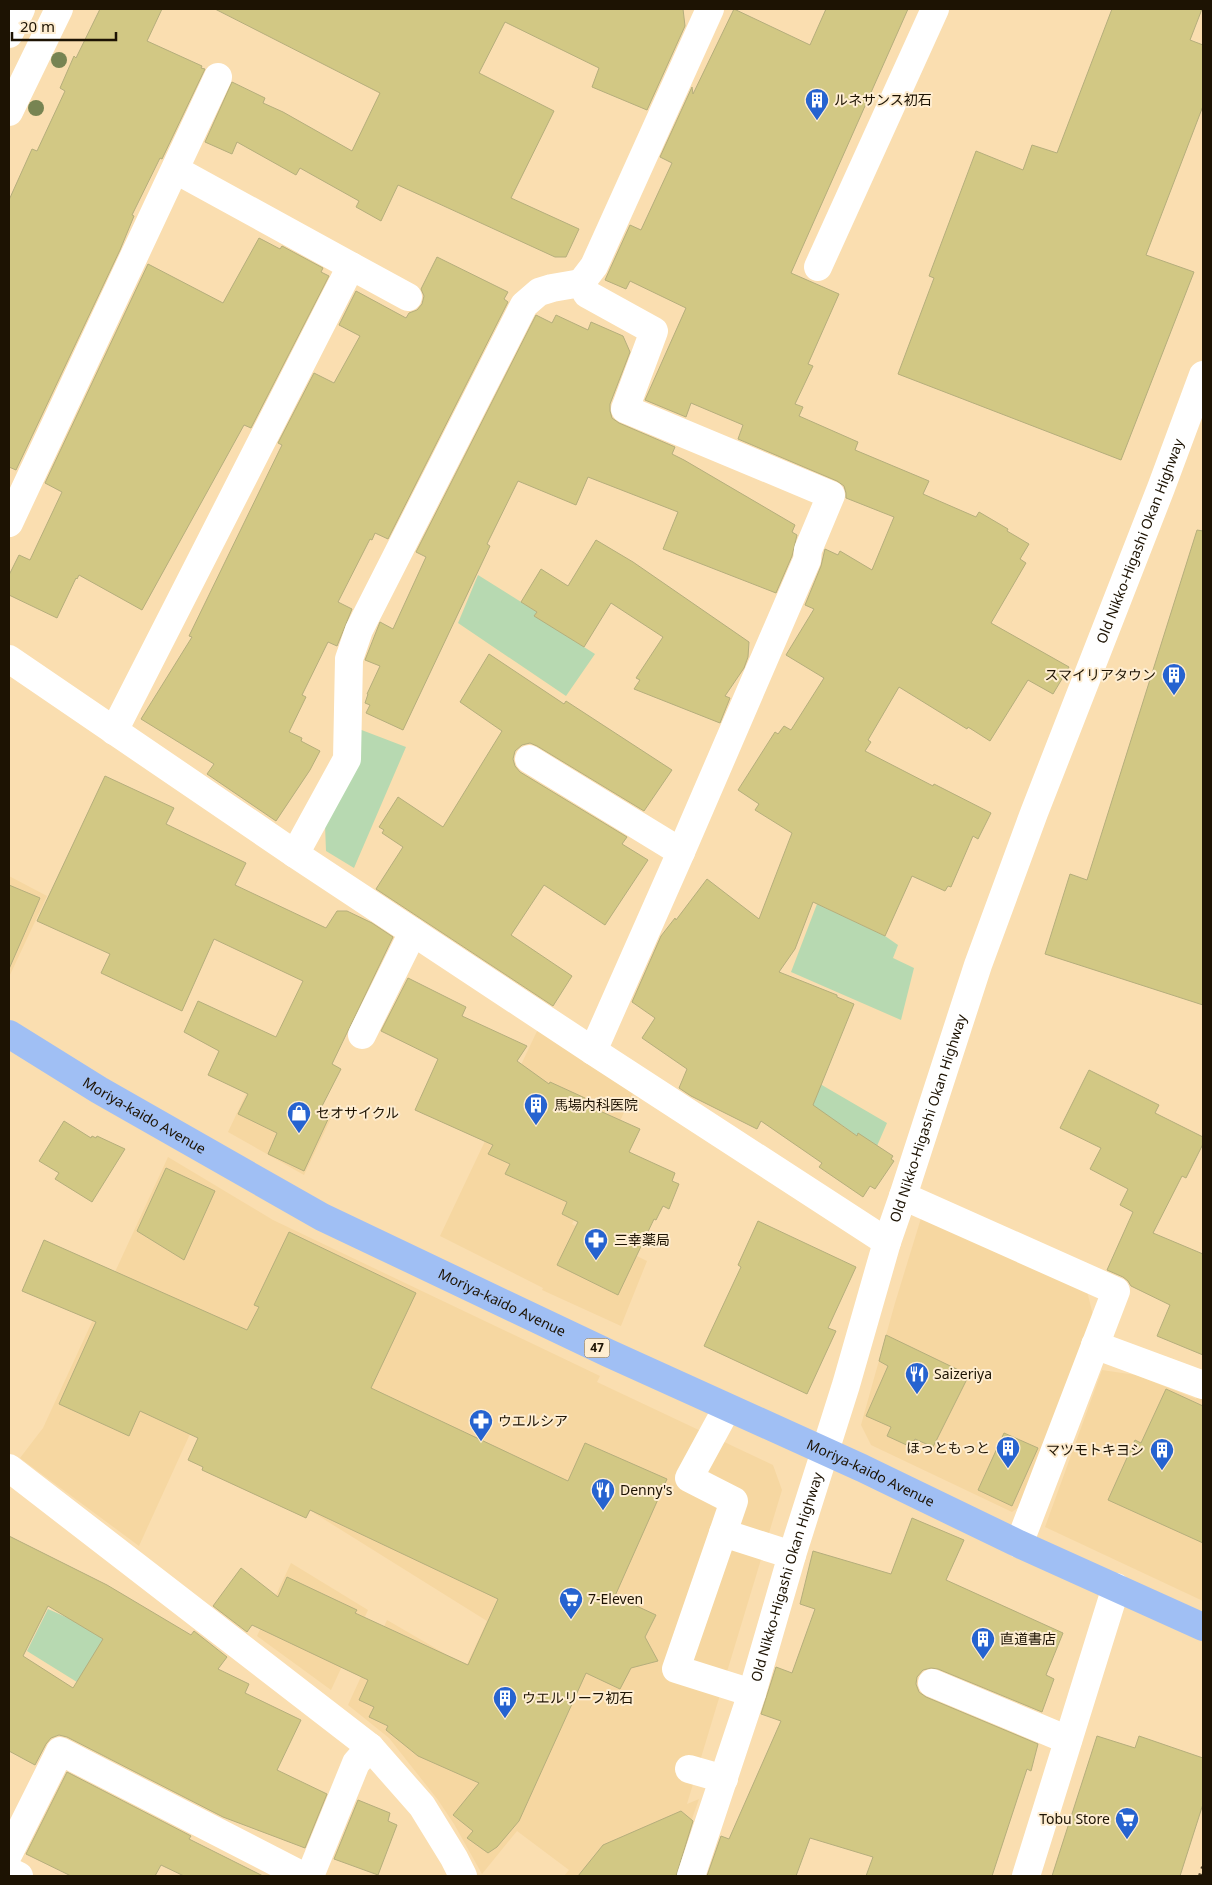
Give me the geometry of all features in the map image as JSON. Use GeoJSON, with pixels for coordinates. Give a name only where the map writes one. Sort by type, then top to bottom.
{"type":"FeatureCollection","features":[{"type":"Feature","properties":{"kind":"main road","name":"Moriya-kaido Avenue"},"geometry":{"type":"LineString","coordinates":[[9,1034],[99,1090],[322,1217],[1019,1544],[1203,1627]]}},
{"type":"Feature","properties":{"kind":"street"},"geometry":{"type":"LineString","coordinates":[[9,34],[21,9]]}},
{"type":"Feature","properties":{"kind":"street"},"geometry":{"type":"LineString","coordinates":[[9,112],[59,9]]}},
{"type":"Feature","properties":{"kind":"street"},"geometry":{"type":"LineString","coordinates":[[295,854],[347,759],[349,659],[359,630],[524,305],[539,292],[582,283],[594,266],[710,9]]}},
{"type":"Feature","properties":{"kind":"street"},"geometry":{"type":"LineString","coordinates":[[818,268],[936,9]]}},
{"type":"Feature","properties":{"kind":"street"},"geometry":{"type":"LineString","coordinates":[[9,523],[218,77]]}},
{"type":"Feature","properties":{"kind":"street"},"geometry":{"type":"LineString","coordinates":[[176,170],[408,297]]}},
{"type":"Feature","properties":{"kind":"street"},"geometry":{"type":"LineString","coordinates":[[114,731],[351,266]]}},
{"type":"Feature","properties":{"kind":"street"},"geometry":{"type":"LineString","coordinates":[[582,283],[587,294],[654,331],[625,408],[831,495],[808,550],[807,560],[681,852],[592,1051]]}},
{"type":"Feature","properties":{"kind":"street","name":"Old Nikko-Higashi Okan Highway"},"geometry":{"type":"LineString","coordinates":[[691,1876],[752,1693],[886,1242],[903,1196],[978,965],[1034,813],[1203,375]]}},
{"type":"Feature","properties":{"kind":"street"},"geometry":{"type":"LineString","coordinates":[[9,659],[295,854],[592,1051],[886,1242]]}},
{"type":"Feature","properties":{"kind":"street"},"geometry":{"type":"LineString","coordinates":[[529,759],[681,852]]}},
{"type":"Feature","properties":{"kind":"street"},"geometry":{"type":"LineString","coordinates":[[362,1035],[413,932]]}},
{"type":"Feature","properties":{"kind":"street"},"geometry":{"type":"LineString","coordinates":[[903,1196],[1116,1291],[1019,1544]]}},
{"type":"Feature","properties":{"kind":"street"},"geometry":{"type":"LineString","coordinates":[[1095,1345],[1203,1385]]}},
{"type":"Feature","properties":{"kind":"street"},"geometry":{"type":"LineString","coordinates":[[727,1408],[689,1478],[734,1501],[676,1669],[752,1693]]}},
{"type":"Feature","properties":{"kind":"street"},"geometry":{"type":"LineString","coordinates":[[9,1469],[370,1747],[422,1806],[463,1876]]}},
{"type":"Feature","properties":{"kind":"street"},"geometry":{"type":"LineString","coordinates":[[723,1533],[792,1555]]}},
{"type":"Feature","properties":{"kind":"street"},"geometry":{"type":"LineString","coordinates":[[1026,1876],[1116,1588]]}},
{"type":"Feature","properties":{"kind":"street"},"geometry":{"type":"LineString","coordinates":[[932,1683],[1068,1740]]}},
{"type":"Feature","properties":{"kind":"street"},"geometry":{"type":"LineString","coordinates":[[310,1876],[356,1763],[370,1747]]}},
{"type":"Feature","properties":{"kind":"street"},"geometry":{"type":"LineString","coordinates":[[9,1852],[60,1751],[303,1876]]}},
{"type":"Feature","properties":{"kind":"street"},"geometry":{"type":"LineString","coordinates":[[689,1770],[724,1779]]}},
{"type":"Feature","properties":{"kind":"street"},"geometry":{"type":"LineString","coordinates":[[9,1871],[19,1876]]}},
{"type":"Feature","properties":{"kind":"shaded area"},"geometry":{"type":"Polygon","coordinates":[[[9,876],[47,896],[9,977],[9,876]]]}},
{"type":"Feature","properties":{"kind":"shaded area"},"geometry":{"type":"Polygon","coordinates":[[[538,1029],[634,1091],[572,1224],[647,1261],[621,1326],[542,1290],[543,1288],[440,1236],[538,1029]]]}},
{"type":"Feature","properties":{"kind":"shaded area"},"geometry":{"type":"Polygon","coordinates":[[[256,1073],[333,1114],[304,1175],[228,1132],[256,1073]]]}},
{"type":"Feature","properties":{"kind":"shaded area"},"geometry":{"type":"Polygon","coordinates":[[[168,1157],[273,1220],[600,1376],[597,1382],[773,1465],[782,1490],[687,1804],[699,1799],[672,1876],[564,1876],[569,1870],[517,1831],[482,1874],[438,1800],[389,1738],[348,1705],[387,1620],[466,1666],[487,1621],[314,1513],[345,1452],[211,1388],[139,1546],[20,1458],[43,1428],[168,1157]]]}},
{"type":"Feature","properties":{"kind":"shaded area"},"geometry":{"type":"Polygon","coordinates":[[[922,1215],[1086,1287],[1093,1315],[1026,1502],[1012,1512],[871,1445],[861,1425],[922,1215]]]}},
{"type":"Feature","properties":{"kind":"shaded area"},"geometry":{"type":"Polygon","coordinates":[[[1102,1370],[1136,1375],[1196,1399],[1203,1381],[1203,1601],[1045,1527],[1102,1370]]]}},
{"type":"Feature","properties":{"kind":"shaded area"},"geometry":{"type":"Polygon","coordinates":[[[291,1563],[368,1610],[331,1690],[257,1636],[291,1563]]]}},
{"type":"Feature","properties":{"kind":"green space"},"geometry":{"type":"Polygon","coordinates":[[[478,575],[537,612],[535,616],[595,654],[566,696],[458,623],[478,575]]]}},
{"type":"Feature","properties":{"kind":"green space"},"geometry":{"type":"Polygon","coordinates":[[[359,729],[406,747],[354,868],[326,851],[325,825],[359,729]]]}},
{"type":"Feature","properties":{"kind":"green space"},"geometry":{"type":"Polygon","coordinates":[[[817,904],[885,936],[898,945],[893,958],[914,968],[901,1020],[791,972],[817,904]]]}},
{"type":"Feature","properties":{"kind":"green space"},"geometry":{"type":"Polygon","coordinates":[[[803,1074],[887,1123],[877,1146],[858,1134],[857,1136],[842,1125],[808,1114],[803,1074]]]}},
{"type":"Feature","properties":{"kind":"green space"},"geometry":{"type":"Polygon","coordinates":[[[48,1609],[68,1618],[103,1639],[109,1702],[27,1651],[48,1609]]]}},
{"type":"Feature","properties":{"kind":"building"},"geometry":{"type":"Polygon","coordinates":[[[100,9],[162,9],[147,41],[205,69],[162,159],[160,158],[132,215],[134,216],[120,250],[16,470],[9,467],[9,200],[32,149],[37,151],[65,91],[60,88],[74,56],[76,58],[100,9]]]}},
{"type":"Feature","properties":{"kind":"building"},"geometry":{"type":"Polygon","coordinates":[[[215,9],[683,9],[685,26],[647,110],[592,87],[599,68],[505,22],[479,73],[554,111],[511,198],[579,229],[566,257],[555,257],[398,185],[381,221],[356,207],[359,201],[300,168],[296,175],[237,142],[232,154],[205,142],[232,82],[265,98],[263,103],[283,112],[352,151],[380,93],[215,9]]]}},
{"type":"Feature","properties":{"kind":"building"},"geometry":{"type":"Polygon","coordinates":[[[734,9],[810,45],[826,9],[908,9],[791,273],[839,294],[808,364],[813,366],[795,404],[803,407],[799,416],[858,442],[855,450],[929,481],[923,494],[976,517],[979,512],[1029,544],[1020,559],[1026,563],[991,623],[1069,667],[1053,694],[1028,680],[990,741],[899,687],[868,740],[871,742],[865,751],[991,813],[978,839],[973,836],[951,887],[948,886],[945,891],[912,876],[885,936],[813,902],[795,949],[779,972],[837,995],[837,997],[854,1004],[813,1105],[857,1136],[858,1133],[893,1156],[891,1159],[894,1161],[875,1189],[870,1186],[863,1197],[819,1167],[822,1163],[761,1121],[757,1129],[679,1088],[687,1069],[642,1038],[655,1018],[632,1002],[661,936],[675,918],[676,920],[707,879],[759,919],[792,833],[755,810],[759,804],[738,790],[775,732],[778,734],[784,726],[791,730],[824,678],[786,655],[814,609],[805,605],[821,566],[825,549],[838,555],[840,551],[872,570],[894,517],[846,498],[844,486],[837,481],[738,439],[743,425],[691,403],[686,417],[645,400],[686,308],[630,281],[626,289],[605,280],[630,225],[641,230],[672,163],[660,157],[692,87],[693,94],[734,9]]]}},
{"type":"Feature","properties":{"kind":"building"},"geometry":{"type":"Polygon","coordinates":[[[1112,9],[1202,9],[1190,40],[1203,45],[1203,106],[1146,255],[1194,272],[1121,460],[898,374],[934,278],[929,276],[976,151],[1023,170],[1032,145],[1057,153],[1112,9]]]}},
{"type":"Feature","properties":{"kind":"building"},"geometry":{"type":"Polygon","coordinates":[[[259,238],[280,249],[282,246],[323,268],[321,272],[329,276],[251,428],[244,425],[142,610],[79,575],[57,618],[9,595],[9,575],[19,555],[30,560],[62,492],[45,483],[148,264],[223,303],[259,238]]]}},
{"type":"Feature","properties":{"kind":"building"},"geometry":{"type":"Polygon","coordinates":[[[437,257],[508,292],[504,299],[508,302],[388,539],[375,533],[372,540],[370,539],[338,602],[352,609],[337,646],[328,642],[302,695],[306,697],[289,732],[302,738],[301,741],[320,751],[310,770],[276,821],[207,774],[214,764],[141,719],[192,637],[189,636],[282,445],[278,443],[314,373],[334,383],[360,336],[339,325],[356,291],[406,318],[409,313],[417,310],[422,304],[424,296],[421,289],[437,257]]]}},
{"type":"Feature","properties":{"kind":"building"},"geometry":{"type":"Polygon","coordinates":[[[536,315],[552,323],[556,315],[588,330],[591,322],[623,336],[630,352],[610,404],[612,418],[619,423],[675,447],[672,454],[795,525],[792,532],[797,535],[792,556],[776,593],[663,549],[678,512],[588,477],[576,505],[518,481],[487,544],[490,546],[403,730],[366,713],[370,705],[365,703],[367,694],[380,666],[365,660],[380,622],[393,629],[426,557],[416,552],[536,315]]]}},
{"type":"Feature","properties":{"kind":"building","name":"スマイリアタウン"},"geometry":{"type":"Polygon","coordinates":[[[1197,530],[1203,531],[1203,1005],[1045,954],[1070,874],[1087,880],[1197,530]]]}},
{"type":"Feature","properties":{"kind":"building"},"geometry":{"type":"Polygon","coordinates":[[[596,540],[633,562],[749,642],[748,657],[744,668],[725,696],[730,698],[720,723],[634,689],[640,680],[636,678],[663,637],[611,603],[584,647],[534,616],[537,612],[521,602],[541,569],[568,586],[596,540]]]}},
{"type":"Feature","properties":{"kind":"building"},"geometry":{"type":"Polygon","coordinates":[[[489,654],[564,704],[566,701],[672,770],[644,811],[537,746],[530,743],[522,745],[515,751],[513,759],[515,766],[520,772],[627,837],[622,844],[648,860],[605,925],[544,885],[511,935],[572,976],[553,1006],[376,889],[403,847],[382,833],[384,830],[379,827],[398,797],[443,827],[502,731],[460,702],[489,654]]]}},
{"type":"Feature","properties":{"kind":"building"},"geometry":{"type":"Polygon","coordinates":[[[105,776],[174,808],[166,824],[246,863],[235,885],[326,928],[337,911],[347,911],[372,923],[393,937],[332,1064],[341,1069],[320,1110],[330,1115],[304,1171],[268,1154],[277,1133],[238,1114],[248,1094],[208,1075],[219,1051],[184,1032],[198,1001],[276,1037],[303,981],[214,939],[182,1011],[101,973],[110,954],[37,921],[105,776]]]}},
{"type":"Feature","properties":{"kind":"building"},"geometry":{"type":"Polygon","coordinates":[[[9,885],[40,898],[9,969],[9,885]]]}},
{"type":"Feature","properties":{"kind":"building"},"geometry":{"type":"Polygon","coordinates":[[[408,978],[466,1007],[462,1016],[527,1046],[517,1061],[549,1084],[550,1082],[585,1098],[582,1103],[640,1129],[629,1152],[675,1173],[672,1181],[679,1184],[669,1209],[663,1206],[656,1220],[654,1219],[618,1295],[557,1265],[578,1222],[562,1214],[567,1202],[505,1174],[510,1164],[488,1154],[493,1145],[415,1110],[438,1059],[381,1031],[408,978]]]}},
{"type":"Feature","properties":{"kind":"building"},"geometry":{"type":"Polygon","coordinates":[[[1089,1070],[1159,1105],[1155,1113],[1203,1137],[1203,1144],[1186,1178],[1182,1176],[1153,1233],[1203,1254],[1203,1355],[1157,1336],[1170,1305],[1131,1286],[1123,1277],[1107,1270],[1133,1212],[1120,1205],[1128,1189],[1090,1169],[1101,1148],[1060,1128],[1089,1070]]]}},
{"type":"Feature","properties":{"kind":"building"},"geometry":{"type":"Polygon","coordinates":[[[64,1121],[91,1138],[92,1136],[96,1138],[97,1136],[125,1149],[92,1202],[55,1179],[59,1173],[39,1161],[64,1121]]]}},
{"type":"Feature","properties":{"kind":"building"},"geometry":{"type":"Polygon","coordinates":[[[166,1168],[215,1191],[184,1260],[137,1231],[166,1168]]]}},
{"type":"Feature","properties":{"kind":"building"},"geometry":{"type":"Polygon","coordinates":[[[758,1221],[856,1267],[828,1328],[836,1331],[807,1394],[704,1346],[741,1267],[738,1265],[758,1221]]]}},
{"type":"Feature","properties":{"kind":"building"},"geometry":{"type":"Polygon","coordinates":[[[289,1232],[416,1293],[371,1388],[568,1481],[585,1443],[667,1479],[615,1596],[656,1615],[645,1637],[658,1661],[631,1668],[620,1689],[586,1673],[519,1821],[497,1847],[488,1853],[467,1838],[473,1831],[453,1815],[479,1783],[418,1756],[386,1730],[388,1726],[369,1717],[374,1707],[359,1700],[368,1680],[252,1625],[247,1632],[213,1606],[241,1568],[278,1597],[287,1577],[357,1610],[355,1613],[468,1665],[498,1599],[310,1510],[306,1518],[202,1470],[203,1467],[188,1460],[198,1438],[140,1411],[129,1436],[59,1404],[96,1322],[22,1291],[44,1240],[247,1330],[259,1307],[254,1305],[289,1232]]]}},
{"type":"Feature","properties":{"kind":"building","name":"Saizeriya"},"geometry":{"type":"Polygon","coordinates":[[[886,1335],[969,1375],[933,1447],[915,1439],[911,1447],[887,1436],[891,1427],[866,1416],[888,1366],[879,1361],[886,1335]]]}},
{"type":"Feature","properties":{"kind":"building","name":"マツモトキヨシ"},"geometry":{"type":"Polygon","coordinates":[[[1166,1389],[1203,1406],[1203,1543],[1108,1500],[1135,1440],[1141,1443],[1166,1389]]]}},
{"type":"Feature","properties":{"kind":"building","name":"ほっともっと"},"geometry":{"type":"Polygon","coordinates":[[[1004,1433],[1038,1448],[1012,1506],[978,1490],[1004,1433]]]}},
{"type":"Feature","properties":{"kind":"building"},"geometry":{"type":"Polygon","coordinates":[[[912,1518],[964,1540],[946,1580],[1063,1633],[1046,1675],[1054,1679],[1042,1712],[938,1669],[923,1670],[917,1677],[916,1684],[919,1692],[926,1697],[1038,1744],[1031,1771],[1027,1769],[992,1876],[866,1876],[873,1857],[810,1838],[796,1876],[707,1876],[721,1836],[729,1839],[781,1721],[761,1714],[776,1667],[792,1673],[815,1609],[800,1604],[813,1551],[891,1574],[912,1518]]]}},
{"type":"Feature","properties":{"kind":"building"},"geometry":{"type":"Polygon","coordinates":[[[9,1536],[107,1585],[191,1635],[194,1631],[227,1657],[218,1669],[249,1684],[245,1693],[301,1720],[277,1770],[327,1794],[305,1848],[223,1817],[67,1737],[59,1735],[51,1738],[35,1765],[9,1751],[9,1536]],[[48,1606],[23,1656],[73,1688],[103,1639],[48,1606]]]}},
{"type":"Feature","properties":{"kind":"building","name":"Tobu Store"},"geometry":{"type":"Polygon","coordinates":[[[1097,1736],[1135,1748],[1139,1736],[1203,1758],[1203,1804],[1180,1876],[1052,1876],[1097,1736]]]}},
{"type":"Feature","properties":{"kind":"building"},"geometry":{"type":"Polygon","coordinates":[[[67,1772],[191,1836],[189,1839],[263,1876],[184,1876],[161,1865],[155,1876],[71,1876],[26,1854],[67,1772]]]}},
{"type":"Feature","properties":{"kind":"building"},"geometry":{"type":"Polygon","coordinates":[[[358,1800],[390,1813],[388,1821],[397,1825],[378,1875],[334,1859],[358,1800]]]}},
{"type":"Feature","properties":{"kind":"building"},"geometry":{"type":"Polygon","coordinates":[[[681,1811],[693,1821],[676,1876],[578,1876],[603,1845],[681,1811]]]}},
{"type":"Feature","properties":{"kind":"railway"},"geometry":{"type":"LineString","coordinates":[[1200,1876],[1203,1867]]}},
{"type":"Feature","properties":{"kind":"place","name":"ルネサンス初石"},"geometry":{"type":"Point","coordinates":[817,121]}},
{"type":"Feature","properties":{"kind":"place","name":"スマイリアタウン"},"geometry":{"type":"Point","coordinates":[1174,696]}},
{"type":"Feature","properties":{"kind":"place","name":"馬場内科医院"},"geometry":{"type":"Point","coordinates":[536,1126]}},
{"type":"Feature","properties":{"kind":"place","name":"セオサイクル"},"geometry":{"type":"Point","coordinates":[299,1134]}},
{"type":"Feature","properties":{"kind":"place","name":"三幸薬局"},"geometry":{"type":"Point","coordinates":[596,1261]}},
{"type":"Feature","properties":{"kind":"place","name":"Saizeriya"},"geometry":{"type":"Point","coordinates":[917,1395]}},
{"type":"Feature","properties":{"kind":"place","name":"ウエルシア"},"geometry":{"type":"Point","coordinates":[481,1442]}},
{"type":"Feature","properties":{"kind":"place","name":"ほっともっと"},"geometry":{"type":"Point","coordinates":[1008,1469]}},
{"type":"Feature","properties":{"kind":"place","name":"マツモトキヨシ"},"geometry":{"type":"Point","coordinates":[1162,1471]}},
{"type":"Feature","properties":{"kind":"place","name":"Denny's"},"geometry":{"type":"Point","coordinates":[603,1511]}},
{"type":"Feature","properties":{"kind":"place","name":"7-Eleven"},"geometry":{"type":"Point","coordinates":[571,1620]}},
{"type":"Feature","properties":{"kind":"place","name":"直道書店"},"geometry":{"type":"Point","coordinates":[983,1660]}},
{"type":"Feature","properties":{"kind":"place","name":"ウエルリーフ初石"},"geometry":{"type":"Point","coordinates":[505,1719]}},
{"type":"Feature","properties":{"kind":"place","name":"Tobu Store"},"geometry":{"type":"Point","coordinates":[1127,1840]}}]}
